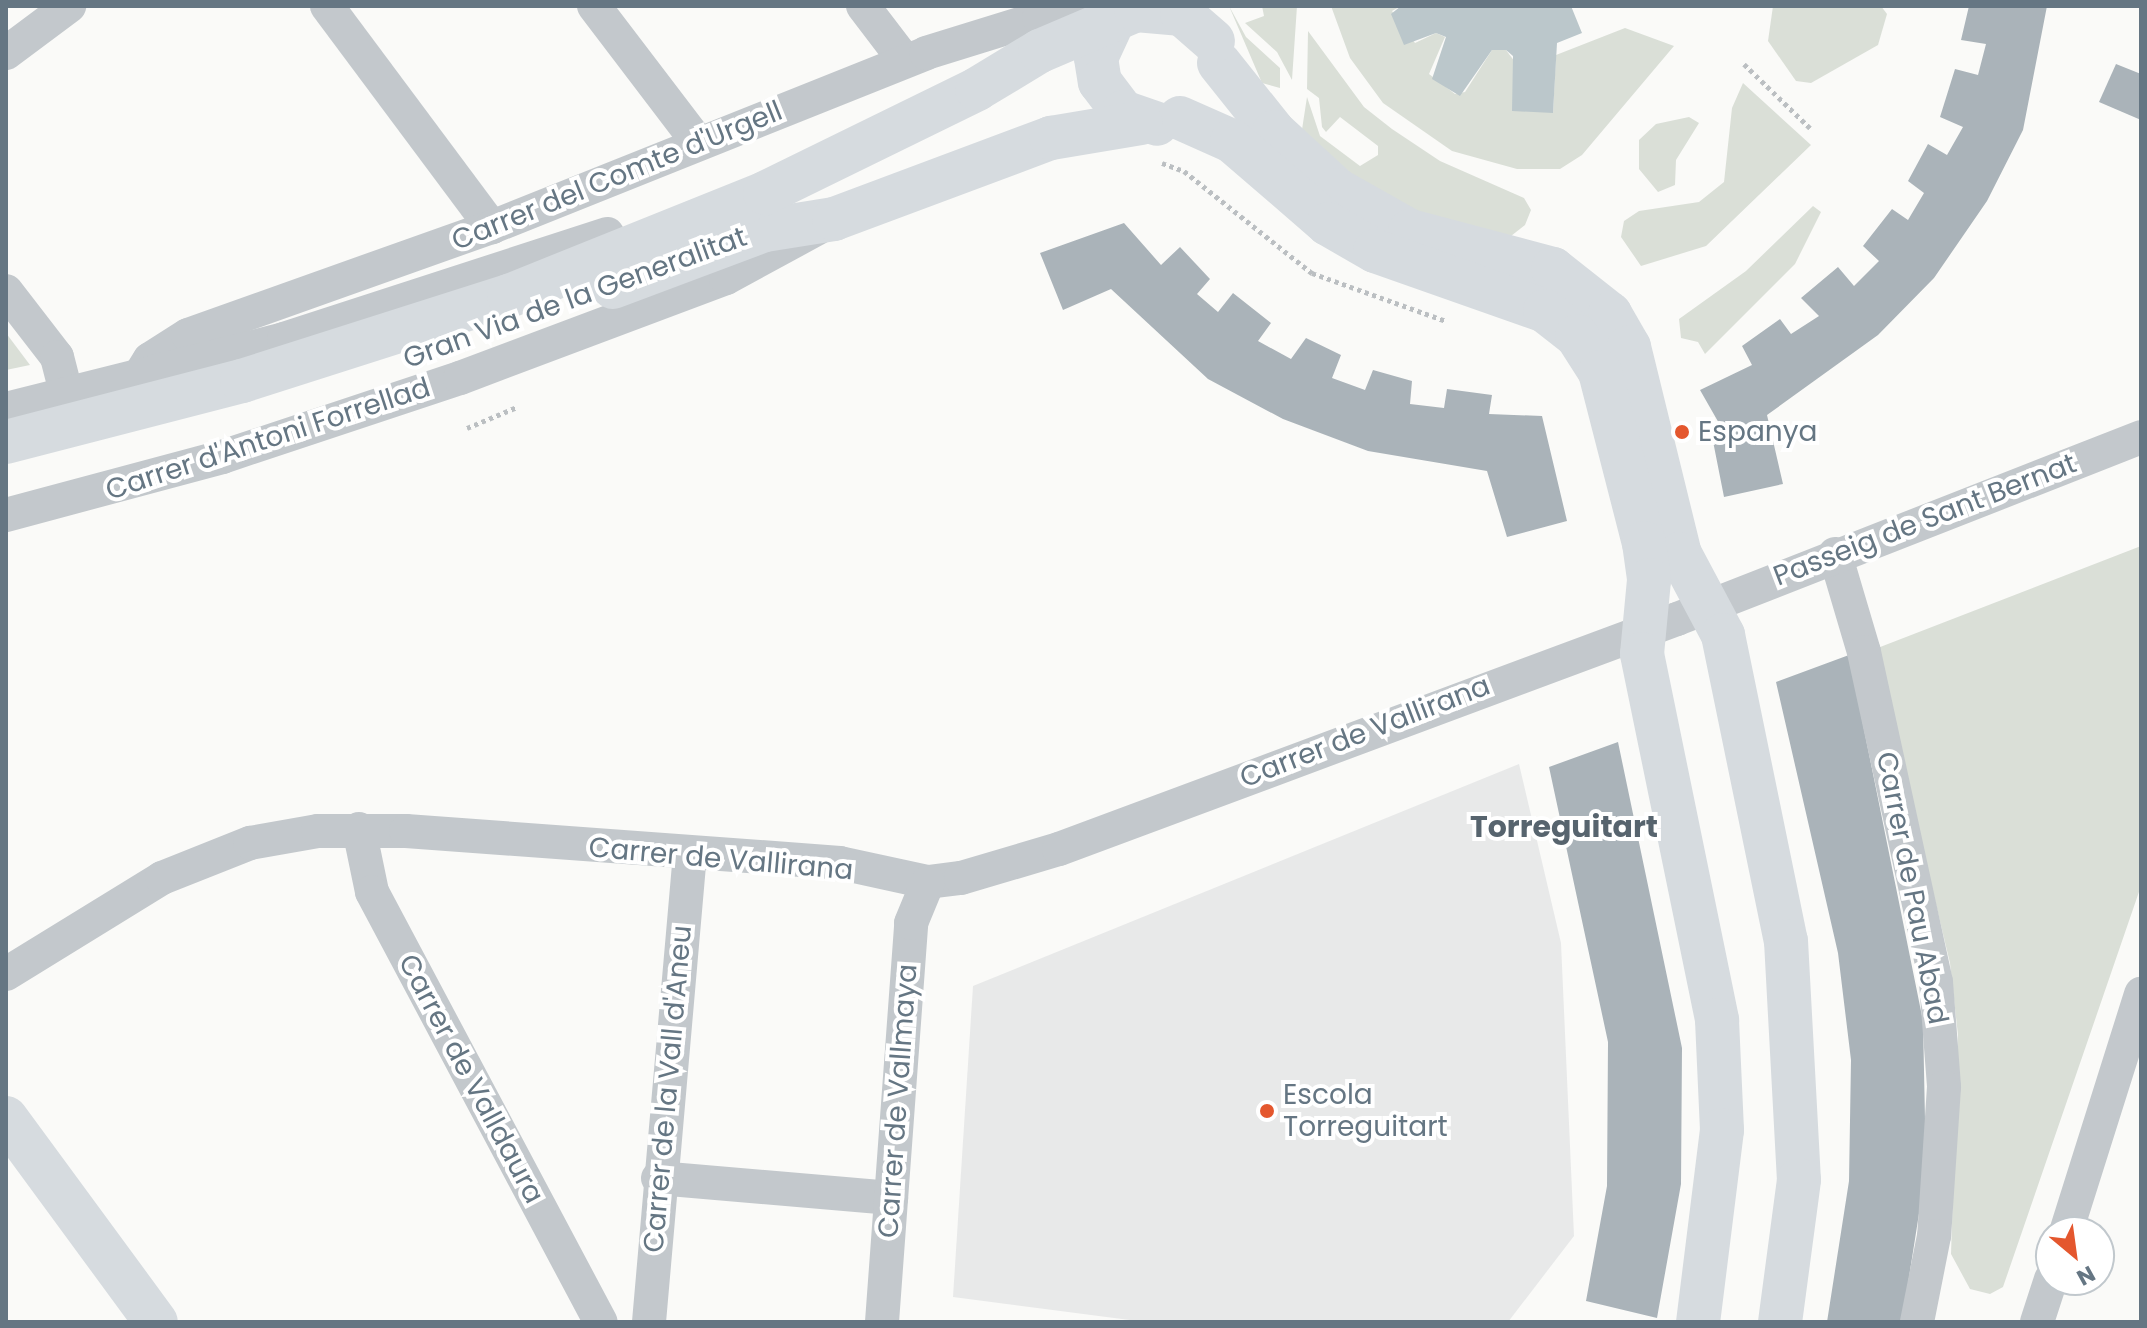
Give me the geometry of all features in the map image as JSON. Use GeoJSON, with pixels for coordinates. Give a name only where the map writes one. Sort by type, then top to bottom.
{"type":"FeatureCollection","features":[{"type":"Feature","properties":{"kind":"main road"},"geometry":{"type":"LineString","coordinates":[[1698,1322],[1712,1241],[1722,1077],[1708,954],[1642,631],[1649,580],[1644,543],[1600,372],[1562,323],[1508,296],[1375,251],[1328,224],[1232,141],[1158,134],[1100,82],[1096,58],[1116,12],[1154,6],[1182,14],[1212,37],[1300,158],[1372,213],[1461,249],[1553,269],[1610,314],[1634,363],[1680,554],[1709,606],[1740,705],[1793,999],[1799,1180],[1780,1322]]}},
{"type":"Feature","properties":{"kind":"main road","name":"Gran Via de la Generalitat"},"geometry":{"type":"LineString","coordinates":[[6,442],[394,336],[708,218],[817,167],[1116,12]]}},
{"type":"Feature","properties":{"kind":"main road"},"geometry":{"type":"LineString","coordinates":[[1158,134],[1206,101],[1212,37]]}},
{"type":"Feature","properties":{"kind":"main road","name":"Gran Via de la Generalitat"},"geometry":{"type":"LineString","coordinates":[[6,470],[305,390],[765,230],[834,219],[1051,138],[1158,134]]}},
{"type":"Feature","properties":{"kind":"main road"},"geometry":{"type":"LineString","coordinates":[[6,1118],[156,1322]]}},
{"type":"Feature","properties":{"kind":"street"},"geometry":{"type":"LineString","coordinates":[[6,53],[69,6]]}},
{"type":"Feature","properties":{"kind":"street"},"geometry":{"type":"LineString","coordinates":[[327,6],[492,227]]}},
{"type":"Feature","properties":{"kind":"street"},"geometry":{"type":"LineString","coordinates":[[594,6],[699,144]]}},
{"type":"Feature","properties":{"kind":"street"},"geometry":{"type":"LineString","coordinates":[[863,6],[905,61]]}},
{"type":"Feature","properties":{"kind":"street","name":"Carrer del Comte d'Urgell"},"geometry":{"type":"LineString","coordinates":[[138,378],[150,359],[188,335],[492,227],[905,61],[1039,18],[1116,12]]}},
{"type":"Feature","properties":{"kind":"street","name":"Carrer del Comte d'Urgell"},"geometry":{"type":"LineString","coordinates":[[6,409],[138,378],[419,299],[754,180],[817,167]]}},
{"type":"Feature","properties":{"kind":"street","name":"Carrer d'Antoni Forrellad"},"geometry":{"type":"LineString","coordinates":[[6,515],[222,457],[460,378],[726,278],[834,219]]}},
{"type":"Feature","properties":{"kind":"street"},"geometry":{"type":"LineString","coordinates":[[6,291],[57,357],[67,396]]}},
{"type":"Feature","properties":{"kind":"street","name":"Passeig de Sant Bernat"},"geometry":{"type":"LineString","coordinates":[[1709,606],[1835,554],[2141,437]]}},
{"type":"Feature","properties":{"kind":"street","name":"Carrer de Pau Abad"},"geometry":{"type":"LineString","coordinates":[[1835,554],[1864,652],[1936,982],[1944,1087],[1934,1236],[1917,1322]]}},
{"type":"Feature","properties":{"kind":"street","name":"Carrer de Vallirana"},"geometry":{"type":"LineString","coordinates":[[6,974],[162,878],[250,843],[359,829],[690,856],[840,863],[928,882],[1059,849],[1709,606]]}},
{"type":"Feature","properties":{"kind":"street","name":"Carrer de Valldaura"},"geometry":{"type":"LineString","coordinates":[[359,829],[372,892],[601,1322]]}},
{"type":"Feature","properties":{"kind":"street","name":"Carrer de la Vall d'Aneu"},"geometry":{"type":"LineString","coordinates":[[649,1322],[658,1178],[690,856]]}},
{"type":"Feature","properties":{"kind":"street","name":"Carrer de Vallmaya"},"geometry":{"type":"LineString","coordinates":[[882,1322],[911,923],[928,882]]}},
{"type":"Feature","properties":{"kind":"street"},"geometry":{"type":"LineString","coordinates":[[2071,1216],[2141,994]]}},
{"type":"Feature","properties":{"kind":"street"},"geometry":{"type":"LineString","coordinates":[[658,1178],[891,1198]]}},
{"type":"Feature","properties":{"kind":"street"},"geometry":{"type":"LineString","coordinates":[[2037,1322],[2045,1296]]}},
{"type":"Feature","properties":{"kind":"path"},"geometry":{"type":"LineString","coordinates":[[1744,64],[1810,128]]}},
{"type":"Feature","properties":{"kind":"path"},"geometry":{"type":"LineString","coordinates":[[1158,134],[1184,171],[1312,273],[1415,314],[1463,323]]}},
{"type":"Feature","properties":{"kind":"path"},"geometry":{"type":"LineString","coordinates":[[467,428],[517,407]]}},
{"type":"Feature","properties":{"kind":"shaded area"},"geometry":{"type":"Polygon","coordinates":[[[1229,6],[1246,37],[1280,68],[1280,88],[1262,83],[1229,6]]]}},
{"type":"Feature","properties":{"kind":"shaded area"},"geometry":{"type":"Polygon","coordinates":[[[1262,6],[1297,6],[1292,80],[1277,52],[1245,23],[1264,16],[1262,6]]]}},
{"type":"Feature","properties":{"kind":"shaded area"},"geometry":{"type":"Polygon","coordinates":[[[1331,6],[1401,6],[1392,11],[1415,43],[1436,33],[1445,37],[1429,74],[1455,94],[1465,92],[1492,50],[1506,50],[1553,113],[1556,55],[1625,28],[1674,46],[1582,155],[1560,169],[1517,169],[1452,151],[1383,103],[1350,58],[1331,6]]]}},
{"type":"Feature","properties":{"kind":"shaded area"},"geometry":{"type":"Polygon","coordinates":[[[1401,6],[1571,6],[1582,33],[1557,43],[1553,113],[1512,111],[1513,56],[1506,50],[1492,50],[1460,96],[1432,79],[1446,37],[1436,33],[1404,45],[1391,14],[1401,6]]]}},
{"type":"Feature","properties":{"kind":"shaded area"},"geometry":{"type":"Polygon","coordinates":[[[1773,6],[1881,6],[1887,14],[1878,45],[1811,83],[1796,81],[1768,41],[1773,6]]]}},
{"type":"Feature","properties":{"kind":"shaded area"},"geometry":{"type":"Polygon","coordinates":[[[1308,31],[1364,107],[1392,129],[1440,161],[1524,198],[1531,210],[1525,225],[1511,236],[1415,211],[1358,181],[1301,136],[1307,97],[1320,136],[1360,166],[1378,155],[1378,146],[1340,117],[1326,132],[1322,127],[1319,98],[1307,89],[1308,31]]]}},
{"type":"Feature","properties":{"kind":"shaded area"},"geometry":{"type":"Polygon","coordinates":[[[1743,83],[1811,145],[1706,246],[1641,266],[1621,237],[1624,221],[1639,211],[1699,202],[1724,182],[1732,108],[1743,83]]]}},
{"type":"Feature","properties":{"kind":"shaded area"},"geometry":{"type":"Polygon","coordinates":[[[1689,117],[1699,123],[1676,160],[1675,185],[1658,192],[1639,169],[1639,140],[1656,124],[1689,117]]]}},
{"type":"Feature","properties":{"kind":"shaded area"},"geometry":{"type":"Polygon","coordinates":[[[1813,206],[1821,212],[1795,264],[1705,354],[1698,342],[1681,338],[1679,319],[1746,271],[1813,206]]]}},
{"type":"Feature","properties":{"kind":"shaded area"},"geometry":{"type":"Polygon","coordinates":[[[6,333],[30,365],[6,370],[6,333]]]}},
{"type":"Feature","properties":{"kind":"shaded area"},"geometry":{"type":"Polygon","coordinates":[[[2141,546],[2141,886],[2003,1287],[1990,1294],[1970,1289],[1951,1254],[1958,1035],[1950,963],[1875,649],[2141,546]]]}},
{"type":"Feature","properties":{"kind":"shaded area","name":"Escola Torreguitart"},"geometry":{"type":"Polygon","coordinates":[[[1519,764],[1561,943],[1574,1236],[1508,1322],[1145,1322],[953,1297],[973,986],[1519,764]]]}},
{"type":"Feature","properties":{"kind":"building"},"geometry":{"type":"Polygon","coordinates":[[[1969,6],[2047,6],[2023,130],[1987,201],[1934,278],[1878,335],[1767,415],[1783,484],[1724,497],[1710,426],[1720,425],[1700,390],[1752,365],[1742,346],[1780,319],[1791,334],[1819,316],[1801,298],[1838,267],[1854,286],[1879,261],[1863,246],[1892,209],[1908,220],[1924,193],[1908,181],[1928,144],[1947,155],[1963,127],[1940,117],[1955,69],[1978,75],[1986,44],[1961,40],[1969,6]]]}},
{"type":"Feature","properties":{"kind":"building"},"geometry":{"type":"Polygon","coordinates":[[[2116,64],[2141,74],[2141,120],[2099,102],[2116,64]]]}},
{"type":"Feature","properties":{"kind":"building"},"geometry":{"type":"Polygon","coordinates":[[[1124,223],[1161,265],[1180,247],[1210,279],[1197,294],[1218,312],[1233,293],[1271,323],[1258,341],[1291,359],[1306,338],[1341,355],[1332,378],[1365,390],[1373,370],[1412,381],[1410,404],[1444,408],[1447,389],[1492,395],[1489,414],[1542,416],[1567,521],[1507,537],[1487,471],[1368,451],[1283,419],[1208,379],[1111,289],[1063,310],[1040,253],[1124,223]]]}},
{"type":"Feature","properties":{"kind":"building"},"geometry":{"type":"Polygon","coordinates":[[[1849,655],[1923,1021],[1926,1169],[1902,1322],[1827,1322],[1849,1181],[1851,1060],[1838,953],[1776,682],[1849,655]]]}},
{"type":"Feature","properties":{"kind":"building"},"geometry":{"type":"Polygon","coordinates":[[[1618,742],[1682,1048],[1681,1184],[1657,1318],[1586,1301],[1607,1186],[1608,1042],[1549,767],[1618,742]]]}},
{"type":"Feature","properties":{"kind":"place","name":"Espanya"},"geometry":{"type":"Point","coordinates":[1682,432]}},
{"type":"Feature","properties":{"kind":"place","name":"Escola Torreguitart"},"geometry":{"type":"Point","coordinates":[1267,1111]}},
{"type":"Feature","properties":{"kind":"district","name":"Torreguitart"},"geometry":{"type":"Point","coordinates":[1564,827]}}]}
